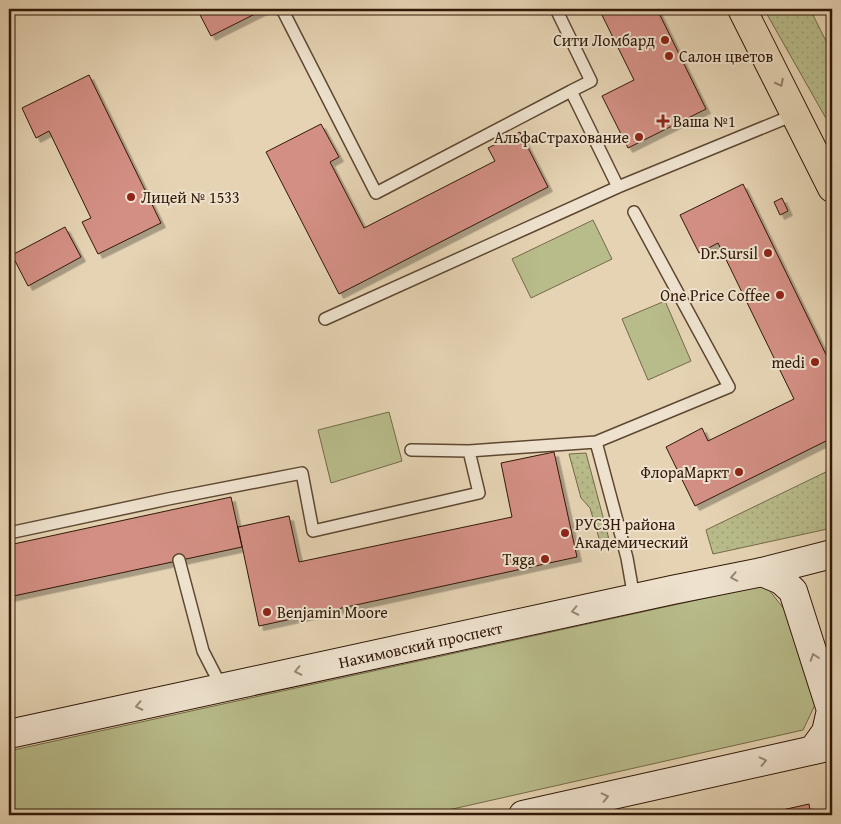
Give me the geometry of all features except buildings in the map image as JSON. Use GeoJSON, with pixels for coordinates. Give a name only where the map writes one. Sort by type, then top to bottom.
{"type":"FeatureCollection","features":[{"type":"Feature","properties":{"kind":"main road"},"geometry":{"type":"LineString","coordinates":[[742,9],[832,188]]}},
{"type":"Feature","properties":{"kind":"main road","name":"Нахимовский проспект"},"geometry":{"type":"LineString","coordinates":[[9,734],[634,598],[762,572],[832,554]]}},
{"type":"Feature","properties":{"kind":"main road"},"geometry":{"type":"LineString","coordinates":[[523,815],[823,748],[831,710],[793,592],[781,580],[762,572]]}},
{"type":"Feature","properties":{"kind":"lane"},"geometry":{"type":"LineString","coordinates":[[282,9],[376,192],[591,81],[556,9]]}},
{"type":"Feature","properties":{"kind":"lane"},"geometry":{"type":"LineString","coordinates":[[571,91],[618,187]]}},
{"type":"Feature","properties":{"kind":"lane"},"geometry":{"type":"LineString","coordinates":[[325,319],[618,187],[796,114]]}},
{"type":"Feature","properties":{"kind":"lane"},"geometry":{"type":"LineString","coordinates":[[411,450],[469,451],[596,442],[729,387],[634,212]]}},
{"type":"Feature","properties":{"kind":"lane"},"geometry":{"type":"LineString","coordinates":[[596,442],[627,558],[634,598]]}},
{"type":"Feature","properties":{"kind":"lane"},"geometry":{"type":"LineString","coordinates":[[9,533],[169,504],[302,473],[313,531],[479,493],[469,451]]}},
{"type":"Feature","properties":{"kind":"lane"},"geometry":{"type":"LineString","coordinates":[[179,560],[203,650],[222,688]]}},
{"type":"Feature","properties":{"kind":"green space"},"geometry":{"type":"Polygon","coordinates":[[[764,9],[810,9],[832,53],[832,129],[764,9]]]}},
{"type":"Feature","properties":{"kind":"green space"},"geometry":{"type":"Polygon","coordinates":[[[593,220],[612,259],[531,298],[512,259],[593,220]]]}},
{"type":"Feature","properties":{"kind":"green space"},"geometry":{"type":"Polygon","coordinates":[[[665,301],[691,361],[648,380],[622,319],[665,301]]]}},
{"type":"Feature","properties":{"kind":"green space"},"geometry":{"type":"Polygon","coordinates":[[[389,412],[402,461],[331,483],[318,430],[389,412]]]}},
{"type":"Feature","properties":{"kind":"green space"},"geometry":{"type":"Polygon","coordinates":[[[586,453],[610,543],[601,545],[590,508],[581,498],[569,454],[586,453]]]}},
{"type":"Feature","properties":{"kind":"green space"},"geometry":{"type":"Polygon","coordinates":[[[832,469],[832,528],[713,554],[706,530],[832,469]]]}},
{"type":"Feature","properties":{"kind":"green space"},"geometry":{"type":"Polygon","coordinates":[[[765,585],[792,619],[815,705],[803,730],[426,815],[9,815],[9,751],[765,585]]]}},
{"type":"Feature","properties":{"kind":"place","name":"Сити Ломбард"},"geometry":{"type":"Point","coordinates":[665,40]}},
{"type":"Feature","properties":{"kind":"place","name":"Салон цветов"},"geometry":{"type":"Point","coordinates":[669,56]}},
{"type":"Feature","properties":{"kind":"place","name":"Ваша №1"},"geometry":{"type":"Point","coordinates":[663,121]}},
{"type":"Feature","properties":{"kind":"place","name":"АльфаСтрахование"},"geometry":{"type":"Point","coordinates":[639,137]}},
{"type":"Feature","properties":{"kind":"place","name":"Лицей № 1533"},"geometry":{"type":"Point","coordinates":[131,197]}},
{"type":"Feature","properties":{"kind":"place","name":"Dr.Sursil"},"geometry":{"type":"Point","coordinates":[768,253]}},
{"type":"Feature","properties":{"kind":"place","name":"One Price Coffee"},"geometry":{"type":"Point","coordinates":[780,295]}},
{"type":"Feature","properties":{"kind":"place","name":"medi"},"geometry":{"type":"Point","coordinates":[815,362]}},
{"type":"Feature","properties":{"kind":"place","name":"ФлораМаркт"},"geometry":{"type":"Point","coordinates":[739,472]}},
{"type":"Feature","properties":{"kind":"place","name":"РУСЗН района Академический"},"geometry":{"type":"Point","coordinates":[565,533]}},
{"type":"Feature","properties":{"kind":"place","name":"Тяga"},"geometry":{"type":"Point","coordinates":[545,559]}},
{"type":"Feature","properties":{"kind":"place","name":"Benjamin Moore"},"geometry":{"type":"Point","coordinates":[267,612]}}]}
